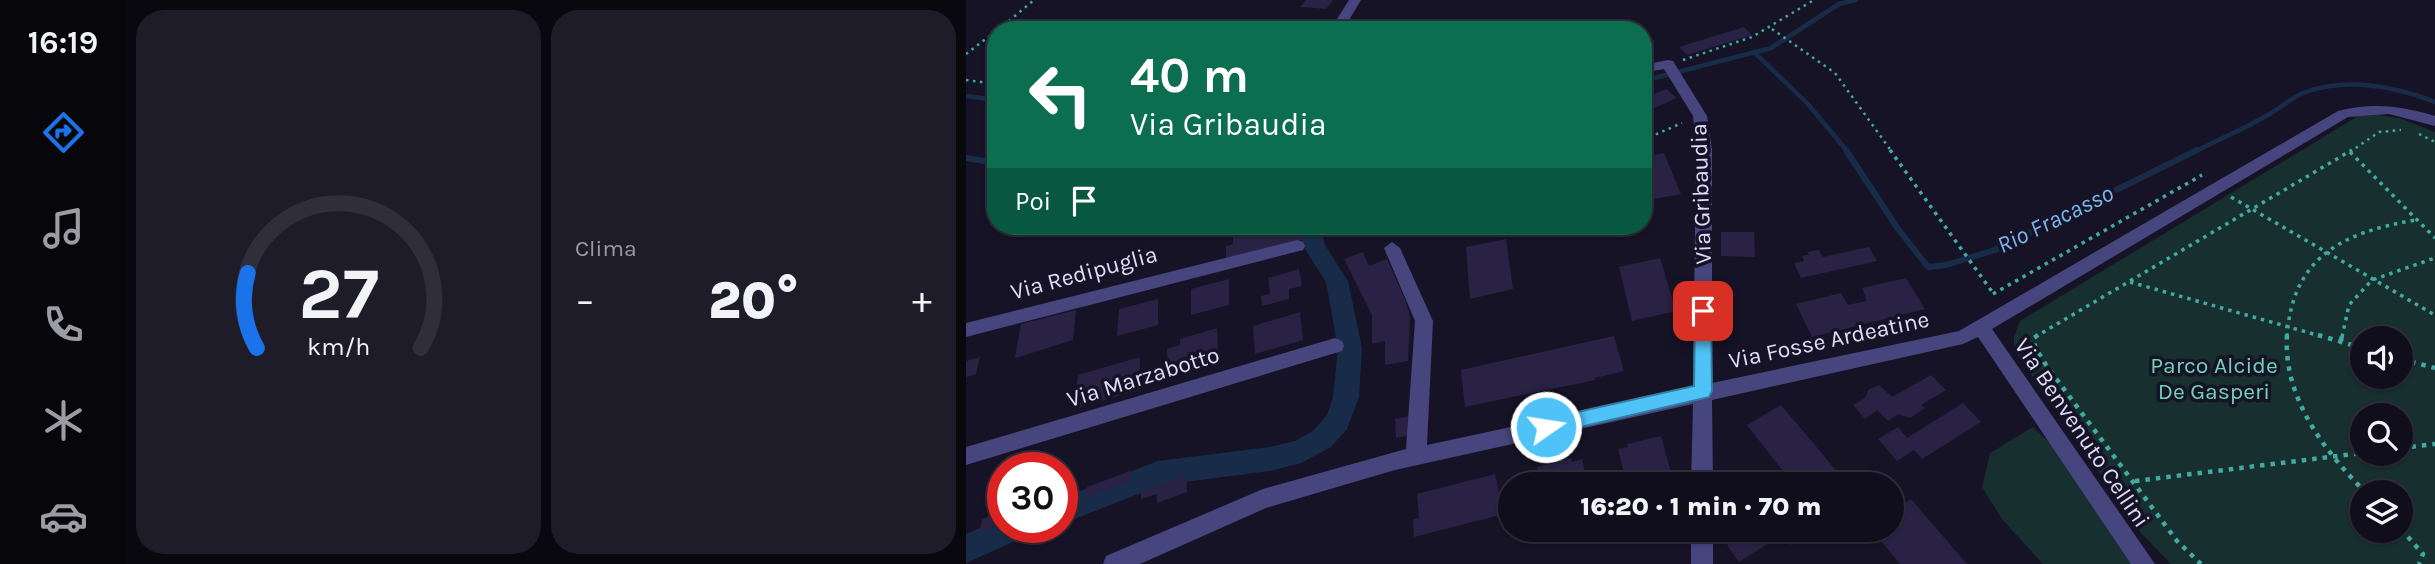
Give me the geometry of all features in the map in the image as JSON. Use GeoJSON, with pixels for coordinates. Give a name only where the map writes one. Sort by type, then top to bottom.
{"type":"FeatureCollection","features":[{"type":"Feature","properties":{"kind":"street"},"geometry":{"type":"LineString","coordinates":[[1342,21],[1355,0]]}},
{"type":"Feature","properties":{"kind":"street"},"geometry":{"type":"LineString","coordinates":[[1652,69],[1672,70]]}},
{"type":"Feature","properties":{"kind":"street","name":"Via Gribaudia"},"geometry":{"type":"LineString","coordinates":[[1672,70],[1700,116],[1704,150],[1702,472]]}},
{"type":"Feature","properties":{"kind":"street","name":"Via Fosse Ardeatine"},"geometry":{"type":"LineString","coordinates":[[1114,564],[1263,499],[1416,457],[1703,391],[1963,337],[2343,114],[2360,109],[2383,108],[2435,121]]}},
{"type":"Feature","properties":{"kind":"street","name":"Via Redipuglia"},"geometry":{"type":"LineString","coordinates":[[966,330],[1297,246]]}},
{"type":"Feature","properties":{"kind":"street"},"geometry":{"type":"LineString","coordinates":[[1392,248],[1424,321],[1416,457]]}},
{"type":"Feature","properties":{"kind":"street","name":"Via Benvenuto Cellini"},"geometry":{"type":"LineString","coordinates":[[1981,327],[2144,564]]}},
{"type":"Feature","properties":{"kind":"street","name":"Via Marzabotto"},"geometry":{"type":"LineString","coordinates":[[966,456],[1335,346]]}},
{"type":"Feature","properties":{"kind":"street"},"geometry":{"type":"LineString","coordinates":[[1702,542],[1702,564]]}},
{"type":"Feature","properties":{"kind":"path"},"geometry":{"type":"LineString","coordinates":[[1008,21],[1034,0]]}},
{"type":"Feature","properties":{"kind":"path"},"geometry":{"type":"LineString","coordinates":[[1672,70],[1772,29],[1814,0]]}},
{"type":"Feature","properties":{"kind":"path"},"geometry":{"type":"LineString","coordinates":[[1772,29],[1835,73],[1993,293]]}},
{"type":"Feature","properties":{"kind":"path"},"geometry":{"type":"LineString","coordinates":[[966,54],[987,38]]}},
{"type":"Feature","properties":{"kind":"path"},"geometry":{"type":"LineString","coordinates":[[966,80],[987,83]]}},
{"type":"Feature","properties":{"kind":"path"},"geometry":{"type":"LineString","coordinates":[[1652,136],[1700,116]]}},
{"type":"Feature","properties":{"kind":"path"},"geometry":{"type":"LineString","coordinates":[[2201,564],[2176,541],[2046,365],[2035,347],[2034,338],[2350,152],[2373,134],[2388,129],[2412,132],[2435,142]]}},
{"type":"Feature","properties":{"kind":"path"},"geometry":{"type":"LineString","coordinates":[[2350,152],[2435,238]]}},
{"type":"Feature","properties":{"kind":"path"},"geometry":{"type":"LineString","coordinates":[[2215,188],[2435,315]]}},
{"type":"Feature","properties":{"kind":"path"},"geometry":{"type":"LineString","coordinates":[[2353,480],[2331,457],[2306,419],[2286,352],[2291,296],[2305,271],[2325,251],[2372,228],[2416,220]]}},
{"type":"Feature","properties":{"kind":"path"},"geometry":{"type":"LineString","coordinates":[[2341,342],[2349,305],[2372,279],[2435,258]]}},
{"type":"Feature","properties":{"kind":"path"},"geometry":{"type":"LineString","coordinates":[[2130,282],[2350,345]]}},
{"type":"Feature","properties":{"kind":"path"},"geometry":{"type":"LineString","coordinates":[[2413,362],[2435,368]]}},
{"type":"Feature","properties":{"kind":"path"},"geometry":{"type":"LineString","coordinates":[[2413,447],[2435,444]]}},
{"type":"Feature","properties":{"kind":"path"},"geometry":{"type":"LineString","coordinates":[[2134,482],[2350,455]]}},
{"type":"Feature","properties":{"kind":"path"},"geometry":{"type":"LineString","coordinates":[[2413,543],[2423,554],[2419,564]]}},
{"type":"Feature","properties":{"kind":"green space","name":"Parco Alcide De Gasperi"},"geometry":{"type":"Polygon","coordinates":[[[2358,116],[2399,118],[2435,132],[2435,564],[2171,564],[2141,533],[2014,350],[2014,337],[2020,321],[2358,116]]]}},
{"type":"Feature","properties":{"kind":"green space"},"geometry":{"type":"Polygon","coordinates":[[[2033,427],[2052,445],[2132,564],[2043,564],[2002,519],[1982,487],[1990,453],[2033,427]]]}},
{"type":"Feature","properties":{"kind":"building"},"geometry":{"type":"Polygon","coordinates":[[[1306,0],[1333,0],[1326,9],[1300,7],[1306,0]]]}},
{"type":"Feature","properties":{"kind":"building"},"geometry":{"type":"Polygon","coordinates":[[[1744,27],[1752,35],[1687,55],[1679,47],[1744,27]]]}},
{"type":"Feature","properties":{"kind":"building"},"geometry":{"type":"Polygon","coordinates":[[[1666,89],[1677,98],[1652,109],[1652,95],[1666,89]]]}},
{"type":"Feature","properties":{"kind":"building"},"geometry":{"type":"Polygon","coordinates":[[[1664,153],[1681,194],[1652,199],[1652,155],[1664,153]]]}},
{"type":"Feature","properties":{"kind":"building"},"geometry":{"type":"Polygon","coordinates":[[[1721,232],[1754,232],[1755,257],[1721,256],[1721,232]]]}},
{"type":"Feature","properties":{"kind":"building"},"geometry":{"type":"Polygon","coordinates":[[[1233,235],[1302,235],[1302,240],[1226,259],[1226,246],[1233,244],[1233,235]]]}},
{"type":"Feature","properties":{"kind":"building"},"geometry":{"type":"Polygon","coordinates":[[[1506,239],[1513,289],[1470,299],[1466,247],[1506,239]]]}},
{"type":"Feature","properties":{"kind":"building"},"geometry":{"type":"Polygon","coordinates":[[[1869,247],[1877,261],[1801,278],[1794,263],[1804,261],[1802,256],[1809,255],[1807,252],[1819,250],[1823,257],[1869,247]]]}},
{"type":"Feature","properties":{"kind":"building"},"geometry":{"type":"Polygon","coordinates":[[[1363,252],[1369,266],[1387,259],[1406,302],[1410,317],[1408,361],[1385,365],[1385,341],[1372,344],[1372,315],[1344,259],[1363,252]]]}},
{"type":"Feature","properties":{"kind":"building"},"geometry":{"type":"Polygon","coordinates":[[[1660,258],[1676,311],[1632,321],[1619,267],[1660,258]]]}},
{"type":"Feature","properties":{"kind":"building"},"geometry":{"type":"Polygon","coordinates":[[[1299,269],[1302,286],[1289,289],[1289,299],[1262,306],[1261,296],[1270,294],[1268,278],[1299,269]]]}},
{"type":"Feature","properties":{"kind":"building"},"geometry":{"type":"Polygon","coordinates":[[[1906,278],[1925,309],[1812,337],[1796,304],[1841,293],[1848,305],[1867,301],[1862,288],[1906,278]]]}},
{"type":"Feature","properties":{"kind":"building"},"geometry":{"type":"Polygon","coordinates":[[[1229,279],[1229,305],[1191,315],[1191,289],[1229,279]]]}},
{"type":"Feature","properties":{"kind":"building"},"geometry":{"type":"Polygon","coordinates":[[[1158,299],[1158,325],[1117,336],[1119,309],[1158,299]]]}},
{"type":"Feature","properties":{"kind":"building"},"geometry":{"type":"Polygon","coordinates":[[[1076,310],[1073,340],[1015,358],[1021,324],[1076,310]]]}},
{"type":"Feature","properties":{"kind":"building"},"geometry":{"type":"Polygon","coordinates":[[[1300,312],[1303,340],[1255,354],[1253,326],[1300,312]]]}},
{"type":"Feature","properties":{"kind":"building"},"geometry":{"type":"Polygon","coordinates":[[[1217,328],[1219,362],[1168,378],[1167,349],[1180,345],[1180,339],[1217,328]]]}},
{"type":"Feature","properties":{"kind":"building"},"geometry":{"type":"Polygon","coordinates":[[[1614,336],[1624,371],[1595,380],[1465,407],[1461,370],[1614,336]]]}},
{"type":"Feature","properties":{"kind":"building"},"geometry":{"type":"Polygon","coordinates":[[[980,357],[976,374],[966,377],[966,361],[980,357]]]}},
{"type":"Feature","properties":{"kind":"building"},"geometry":{"type":"Polygon","coordinates":[[[1140,357],[1139,390],[1074,409],[1078,375],[1140,357]]]}},
{"type":"Feature","properties":{"kind":"building"},"geometry":{"type":"Polygon","coordinates":[[[1931,375],[1946,390],[1921,405],[1925,408],[1910,418],[1898,414],[1888,421],[1877,410],[1865,419],[1853,405],[1865,398],[1868,390],[1879,385],[1892,397],[1931,375]]]}},
{"type":"Feature","properties":{"kind":"building"},"geometry":{"type":"Polygon","coordinates":[[[1963,403],[1981,422],[1922,459],[1914,450],[1897,461],[1878,439],[1898,427],[1907,438],[1963,403]]]}},
{"type":"Feature","properties":{"kind":"building"},"geometry":{"type":"Polygon","coordinates":[[[1781,405],[1837,472],[1784,472],[1747,425],[1781,405]]]}},
{"type":"Feature","properties":{"kind":"building"},"geometry":{"type":"Polygon","coordinates":[[[1410,416],[1411,435],[1396,438],[1395,419],[1410,416]]]}},
{"type":"Feature","properties":{"kind":"building"},"geometry":{"type":"Polygon","coordinates":[[[1661,436],[1671,472],[1624,472],[1618,449],[1628,447],[1627,444],[1661,436]]]}},
{"type":"Feature","properties":{"kind":"building"},"geometry":{"type":"Polygon","coordinates":[[[1571,458],[1572,462],[1582,459],[1585,472],[1538,472],[1537,467],[1571,458]]]}},
{"type":"Feature","properties":{"kind":"building"},"geometry":{"type":"Polygon","coordinates":[[[1130,471],[1130,481],[1087,497],[1087,487],[1130,471]]]}},
{"type":"Feature","properties":{"kind":"building"},"geometry":{"type":"Polygon","coordinates":[[[1495,474],[1498,516],[1414,537],[1413,519],[1419,518],[1417,494],[1495,474]]]}},
{"type":"Feature","properties":{"kind":"building"},"geometry":{"type":"Polygon","coordinates":[[[1186,476],[1187,492],[1157,503],[1157,494],[1141,499],[1141,491],[1186,476]]]}},
{"type":"Feature","properties":{"kind":"building"},"geometry":{"type":"Polygon","coordinates":[[[1911,499],[1967,564],[1900,564],[1882,542],[1904,542],[1904,503],[1911,499]]]}},
{"type":"Feature","properties":{"kind":"building"},"geometry":{"type":"Polygon","coordinates":[[[987,517],[987,530],[980,532],[982,519],[987,517]]]}},
{"type":"Feature","properties":{"kind":"building"},"geometry":{"type":"Polygon","coordinates":[[[1731,542],[1770,542],[1739,562],[1727,545],[1731,542]]]}},
{"type":"Feature","properties":{"kind":"waterway"},"geometry":{"type":"LineString","coordinates":[[1754,52],[1771,48],[1839,4],[1856,0]]}},
{"type":"Feature","properties":{"kind":"waterway"},"geometry":{"type":"LineString","coordinates":[[1652,79],[1754,52]]}},
{"type":"Feature","properties":{"kind":"waterway","name":"Rio Fracasso"},"geometry":{"type":"LineString","coordinates":[[1754,52],[1807,103],[1848,152]]}},
{"type":"Feature","properties":{"kind":"waterway","name":"Rio Fracasso"},"geometry":{"type":"LineString","coordinates":[[2194,152],[2262,118],[2299,95],[2319,88],[2336,85],[2387,88],[2435,102]]}},
{"type":"Feature","properties":{"kind":"waterway","name":"Rio Fracasso"},"geometry":{"type":"LineString","coordinates":[[966,96],[987,99]]}},
{"type":"Feature","properties":{"kind":"waterway","name":"Rio Fracasso"},"geometry":{"type":"LineString","coordinates":[[1846,150],[1898,229],[1928,267],[1946,265],[1995,250],[2197,150]]}},
{"type":"Feature","properties":{"kind":"waterway"},"geometry":{"type":"LineString","coordinates":[[966,158],[987,162]]}},
{"type":"Feature","properties":{"kind":"waterway"},"geometry":{"type":"LineString","coordinates":[[1078,505],[1125,489],[1158,473],[1270,459],[1301,451],[1322,439],[1338,421],[1346,397],[1350,348],[1337,281],[1314,246],[1311,235]]}},
{"type":"Feature","properties":{"kind":"waterway"},"geometry":{"type":"LineString","coordinates":[[966,549],[987,539]]}},
{"type":"Feature","properties":{"kind":"route"},"geometry":{"type":"LineString","coordinates":[[1546,427],[1703,391],[1703,311]]}}]}
